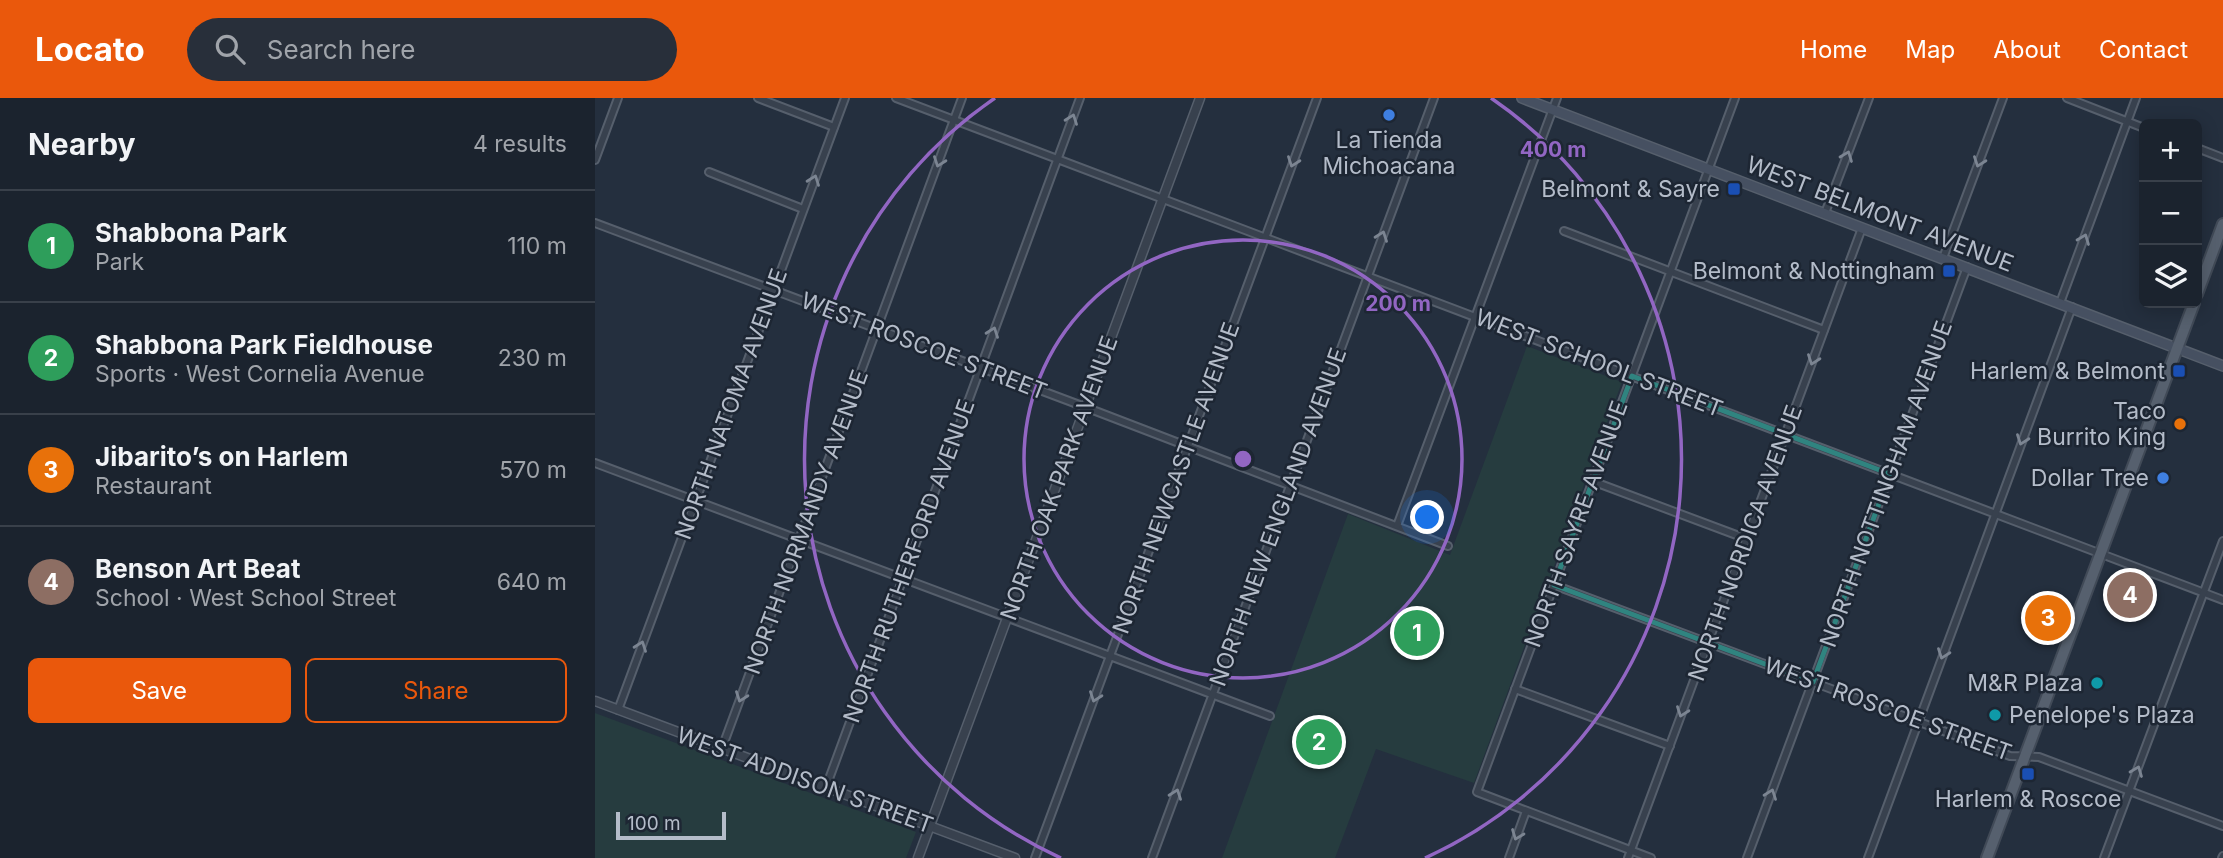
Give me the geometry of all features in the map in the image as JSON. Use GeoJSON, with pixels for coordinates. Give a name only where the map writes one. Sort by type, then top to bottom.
{"type":"FeatureCollection","features":[{"type":"Feature","properties":{"kind":"main road","name":"WEST BELMONT AVENUE"},"geometry":{"type":"LineString","coordinates":[[1523,98],[2223,366]]}},
{"type":"Feature","properties":{"kind":"main road"},"geometry":{"type":"LineString","coordinates":[[2202,281],[2223,224]]}},
{"type":"Feature","properties":{"kind":"main road"},"geometry":{"type":"LineString","coordinates":[[1987,858],[2192,308]]}},
{"type":"Feature","properties":{"kind":"street"},"geometry":{"type":"LineString","coordinates":[[595,160],[618,98]]}},
{"type":"Feature","properties":{"kind":"street"},"geometry":{"type":"LineString","coordinates":[[758,98],[834,127]]}},
{"type":"Feature","properties":{"kind":"street","name":"NORTH NATOMA AVENUE"},"geometry":{"type":"LineString","coordinates":[[618,710],[845,98]]}},
{"type":"Feature","properties":{"kind":"street","name":"WEST SCHOOL STREET"},"geometry":{"type":"LineString","coordinates":[[896,98],[2223,600]]}},
{"type":"Feature","properties":{"kind":"street","name":"NORTH NORMANDY AVENUE"},"geometry":{"type":"LineString","coordinates":[[722,748],[962,98]]}},
{"type":"Feature","properties":{"kind":"street","name":"NORTH RUTHERFORD AVENUE"},"geometry":{"type":"LineString","coordinates":[[826,787],[1080,98]]}},
{"type":"Feature","properties":{"kind":"street","name":"NORTH OAK PARK AVENUE"},"geometry":{"type":"LineString","coordinates":[[918,858],[1200,98]]}},
{"type":"Feature","properties":{"kind":"street","name":"NORTH NEWCASTLE AVENUE"},"geometry":{"type":"LineString","coordinates":[[1035,858],[1317,98]]}},
{"type":"Feature","properties":{"kind":"street","name":"NORTH NEW ENGLAND AVENUE"},"geometry":{"type":"LineString","coordinates":[[1152,858],[1434,98]]}},
{"type":"Feature","properties":{"kind":"street"},"geometry":{"type":"LineString","coordinates":[[1397,526],[1557,98]]}},
{"type":"Feature","properties":{"kind":"street","name":"NORTH SAYRE AVENUE"},"geometry":{"type":"LineString","coordinates":[[1526,811],[1477,792],[1735,98]]}},
{"type":"Feature","properties":{"kind":"street"},"geometry":{"type":"LineString","coordinates":[[1825,213],[1869,98]]}},
{"type":"Feature","properties":{"kind":"street"},"geometry":{"type":"LineString","coordinates":[[1943,258],[2003,98]]}},
{"type":"Feature","properties":{"kind":"street"},"geometry":{"type":"LineString","coordinates":[[2067,98],[2139,126]]}},
{"type":"Feature","properties":{"kind":"street"},"geometry":{"type":"LineString","coordinates":[[2060,303],[2136,98]]}},
{"type":"Feature","properties":{"kind":"street"},"geometry":{"type":"LineString","coordinates":[[2202,150],[2223,158]]}},
{"type":"Feature","properties":{"kind":"street"},"geometry":{"type":"LineString","coordinates":[[709,172],[803,209]]}},
{"type":"Feature","properties":{"kind":"street","name":"WEST ROSCOE STREET"},"geometry":{"type":"LineString","coordinates":[[595,223],[1448,546]]}},
{"type":"Feature","properties":{"kind":"street","name":"NORTH NORDICA AVENUE"},"geometry":{"type":"LineString","coordinates":[[1629,854],[1862,228]]}},
{"type":"Feature","properties":{"kind":"street"},"geometry":{"type":"LineString","coordinates":[[1564,231],[1824,330]]}},
{"type":"Feature","properties":{"kind":"street","name":"NORTH NOTTINGHAM AVENUE"},"geometry":{"type":"LineString","coordinates":[[1747,858],[1967,267]]}},
{"type":"Feature","properties":{"kind":"street"},"geometry":{"type":"LineString","coordinates":[[1867,858],[2072,307]]}},
{"type":"Feature","properties":{"kind":"street"},"geometry":{"type":"LineString","coordinates":[[595,463],[1270,716]]}},
{"type":"Feature","properties":{"kind":"street"},"geometry":{"type":"LineString","coordinates":[[1592,481],[1747,539]]}},
{"type":"Feature","properties":{"kind":"street"},"geometry":{"type":"LineString","coordinates":[[2104,858],[2223,541]]}},
{"type":"Feature","properties":{"kind":"street","name":"WEST ROSCOE STREET"},"geometry":{"type":"LineString","coordinates":[[1554,585],[2010,756],[2039,757],[2223,826]]}},
{"type":"Feature","properties":{"kind":"street"},"geometry":{"type":"LineString","coordinates":[[1515,689],[1669,746]]}},
{"type":"Feature","properties":{"kind":"street","name":"WEST ADDISON STREET"},"geometry":{"type":"LineString","coordinates":[[595,701],[1016,858]]}},
{"type":"Feature","properties":{"kind":"street"},"geometry":{"type":"LineString","coordinates":[[1509,858],[1526,811],[1629,854],[1651,858]]}},
{"type":"Feature","properties":{"kind":"highlighted area"},"geometry":{"type":"Polygon","coordinates":[[[1632,376],[1890,474],[1813,682],[1554,585],[1632,376]]]}},
{"type":"Feature","properties":{"kind":"green space"},"geometry":{"type":"Polygon","coordinates":[[[1527,346],[1622,382],[1474,783],[1376,749],[1335,858],[1222,858],[1348,514],[1450,555],[1527,346]]]}},
{"type":"Feature","properties":{"kind":"green space"},"geometry":{"type":"Polygon","coordinates":[[[595,713],[916,832],[906,858],[595,858],[595,713]]]}},
{"type":"Feature","properties":{"kind":"place","name":"La Tienda Michoacana"},"geometry":{"type":"Point","coordinates":[1389,115]}},
{"type":"Feature","properties":{"kind":"place","name":"Belmont & Sayre"},"geometry":{"type":"Point","coordinates":[1734,189]}},
{"type":"Feature","properties":{"kind":"place","name":"Belmont & Nottingham"},"geometry":{"type":"Point","coordinates":[1949,271]}},
{"type":"Feature","properties":{"kind":"place","name":"Harlem & Belmont"},"geometry":{"type":"Point","coordinates":[2179,371]}},
{"type":"Feature","properties":{"kind":"place","name":"Taco Burrito King"},"geometry":{"type":"Point","coordinates":[2180,424]}},
{"type":"Feature","properties":{"kind":"place","name":"Dollar Tree"},"geometry":{"type":"Point","coordinates":[2163,478]}},
{"type":"Feature","properties":{"kind":"place","name":"Benson Art Beat"},"geometry":{"type":"Point","coordinates":[2130,595]}},
{"type":"Feature","properties":{"kind":"place","name":"Jibarito’s on Harlem"},"geometry":{"type":"Point","coordinates":[2048,618]}},
{"type":"Feature","properties":{"kind":"place","name":"Shabbona Park"},"geometry":{"type":"Point","coordinates":[1417,633]}},
{"type":"Feature","properties":{"kind":"place","name":"M&R Plaza"},"geometry":{"type":"Point","coordinates":[2097,683]}},
{"type":"Feature","properties":{"kind":"place","name":"Penelope's Plaza"},"geometry":{"type":"Point","coordinates":[1995,715]}},
{"type":"Feature","properties":{"kind":"place","name":"Shabbona Park Fieldhouse"},"geometry":{"type":"Point","coordinates":[1319,742]}},
{"type":"Feature","properties":{"kind":"place","name":"Harlem & Roscoe"},"geometry":{"type":"Point","coordinates":[2028,774]}}]}
